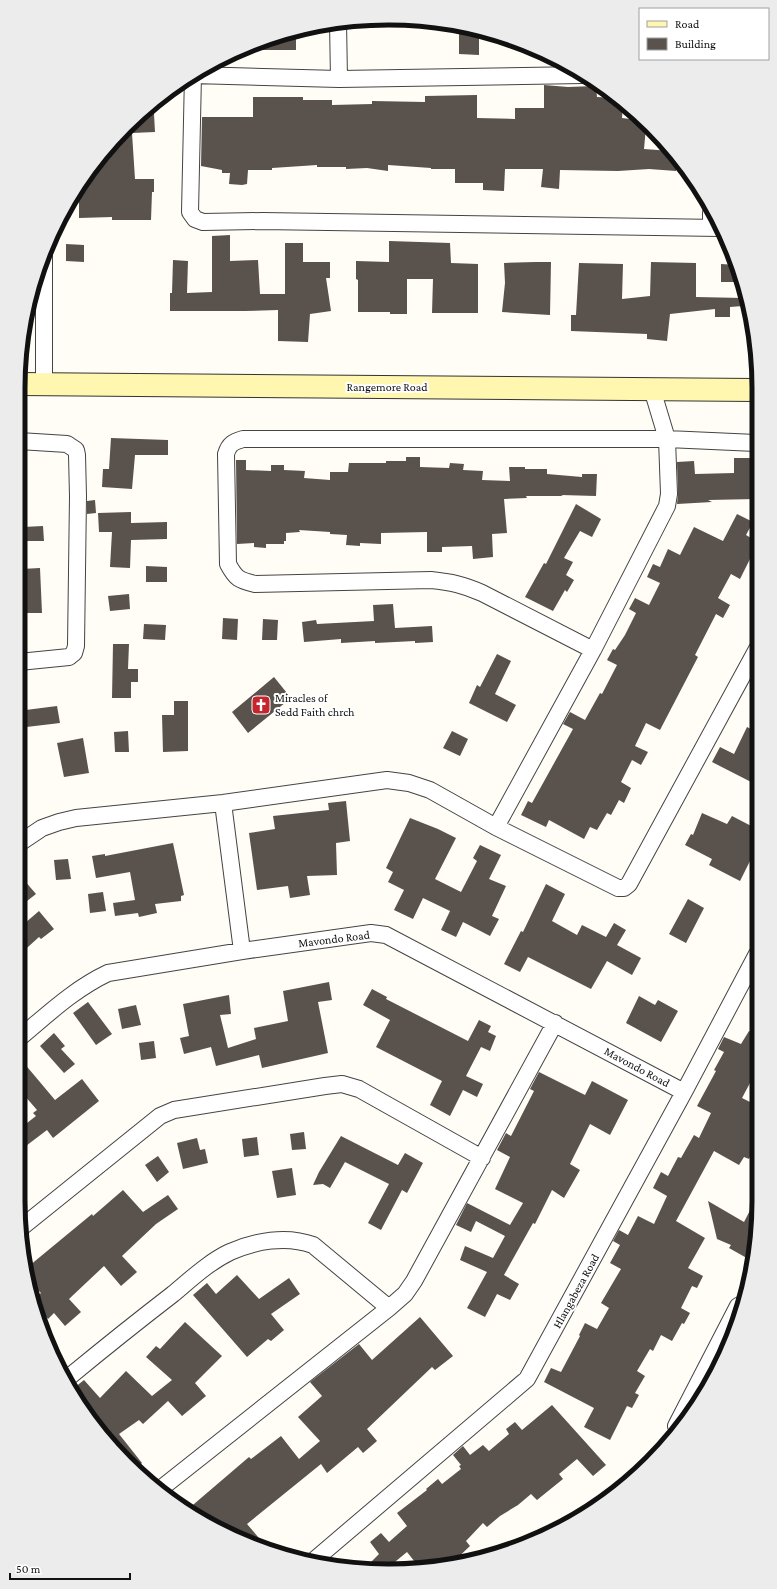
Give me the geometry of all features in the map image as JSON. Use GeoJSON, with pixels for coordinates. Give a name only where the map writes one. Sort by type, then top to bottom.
{"type":"FeatureCollection","features":[{"type":"Feature","properties":{"kind":"street"},"geometry":{"type":"LineString","coordinates":[[338,29],[339,79]]}},
{"type":"Feature","properties":{"kind":"street"},"geometry":{"type":"LineString","coordinates":[[205,75],[339,79],[572,75]]}},
{"type":"Feature","properties":{"kind":"street"},"geometry":{"type":"LineString","coordinates":[[193,82],[190,212],[194,219],[203,222],[712,223]]}},
{"type":"Feature","properties":{"kind":"street"},"geometry":{"type":"LineString","coordinates":[[44,272],[44,384]]}},
{"type":"Feature","properties":{"kind":"street","name":"Rangemore Road"},"geometry":{"type":"LineString","coordinates":[[25,384],[752,390]]}},
{"type":"Feature","properties":{"kind":"street"},"geometry":{"type":"LineString","coordinates":[[496,827],[593,650],[667,506],[669,494],[667,439],[652,389]]}},
{"type":"Feature","properties":{"kind":"street"},"geometry":{"type":"LineString","coordinates":[[593,650],[482,593],[465,585],[452,582],[431,580],[256,584],[240,580],[234,575],[228,564],[226,454],[228,447],[233,442],[243,439],[667,439],[752,443]]}},
{"type":"Feature","properties":{"kind":"street"},"geometry":{"type":"LineString","coordinates":[[25,441],[67,444],[76,450],[78,455],[76,646],[74,653],[69,657],[25,661]]}},
{"type":"Feature","properties":{"kind":"street"},"geometry":{"type":"LineString","coordinates":[[25,839],[42,828],[65,821],[223,803],[388,780],[409,783],[430,790],[496,827],[618,888],[624,888],[629,884],[751,674]]}},
{"type":"Feature","properties":{"kind":"street"},"geometry":{"type":"LineString","coordinates":[[223,803],[242,951]]}},
{"type":"Feature","properties":{"kind":"street","name":"Mavondo Road"},"geometry":{"type":"LineString","coordinates":[[25,1033],[72,994],[89,982],[108,973],[242,951],[371,933],[386,935],[684,1092]]}},
{"type":"Feature","properties":{"kind":"street","name":"Hlangabeza Road"},"geometry":{"type":"LineString","coordinates":[[318,1557],[527,1379],[684,1092],[752,977]]}},
{"type":"Feature","properties":{"kind":"street"},"geometry":{"type":"LineString","coordinates":[[164,1486],[405,1294],[414,1281],[555,1024]]}},
{"type":"Feature","properties":{"kind":"street"},"geometry":{"type":"LineString","coordinates":[[26,1224],[160,1116],[174,1110],[325,1086],[342,1084],[358,1089],[482,1158]]}},
{"type":"Feature","properties":{"kind":"street"},"geometry":{"type":"LineString","coordinates":[[70,1376],[216,1259],[246,1246],[264,1242],[290,1240],[302,1241],[313,1245],[389,1308]]}},
{"type":"Feature","properties":{"kind":"street"},"geometry":{"type":"LineString","coordinates":[[681,1416],[734,1314]]}},
{"type":"Feature","properties":{"kind":"building"},"geometry":{"type":"Polygon","coordinates":[[[459,32],[479,36],[479,55],[459,54],[459,32]]]}},
{"type":"Feature","properties":{"kind":"building"},"geometry":{"type":"Polygon","coordinates":[[[296,37],[296,50],[257,50],[296,37]]]}},
{"type":"Feature","properties":{"kind":"building"},"geometry":{"type":"Polygon","coordinates":[[[544,85],[568,87],[590,86],[596,90],[597,97],[606,97],[623,110],[622,118],[633,119],[646,131],[644,149],[663,150],[676,166],[676,171],[649,169],[618,171],[560,170],[559,189],[541,187],[543,169],[505,169],[504,191],[483,190],[483,183],[455,183],[455,169],[431,169],[388,165],[388,171],[367,168],[346,169],[346,167],[317,167],[317,165],[272,168],[272,170],[248,170],[247,184],[242,185],[229,184],[230,173],[222,173],[222,170],[201,166],[202,117],[253,117],[253,97],[303,97],[303,100],[332,100],[332,105],[372,104],[372,101],[425,102],[425,96],[477,95],[477,118],[515,119],[515,108],[544,108],[544,85]]]}},
{"type":"Feature","properties":{"kind":"building"},"geometry":{"type":"Polygon","coordinates":[[[150,114],[154,114],[155,132],[132,133],[135,179],[154,179],[151,220],[112,220],[112,217],[79,218],[79,199],[100,167],[131,131],[150,114]]]}},
{"type":"Feature","properties":{"kind":"building"},"geometry":{"type":"Polygon","coordinates":[[[230,235],[230,261],[258,260],[260,294],[285,294],[285,243],[303,243],[303,262],[330,262],[330,278],[326,278],[331,311],[310,314],[308,342],[278,341],[278,310],[170,311],[173,260],[188,261],[187,293],[212,292],[212,236],[230,235]]]}},
{"type":"Feature","properties":{"kind":"building"},"geometry":{"type":"Polygon","coordinates":[[[389,241],[450,243],[451,263],[478,264],[478,313],[432,313],[433,279],[407,279],[407,314],[390,314],[390,312],[358,312],[358,280],[356,279],[356,261],[389,262],[389,241]]]}},
{"type":"Feature","properties":{"kind":"building"},"geometry":{"type":"Polygon","coordinates":[[[66,244],[84,245],[84,262],[66,261],[66,244]]]}},
{"type":"Feature","properties":{"kind":"building"},"geometry":{"type":"Polygon","coordinates":[[[551,262],[550,315],[502,312],[505,283],[504,263],[551,262]]]}},
{"type":"Feature","properties":{"kind":"building"},"geometry":{"type":"Polygon","coordinates":[[[651,262],[696,263],[696,297],[741,298],[743,306],[730,307],[730,317],[715,317],[715,309],[670,314],[667,341],[647,339],[647,334],[571,331],[571,315],[576,315],[579,263],[623,264],[622,299],[650,296],[651,262]]]}},
{"type":"Feature","properties":{"kind":"building"},"geometry":{"type":"Polygon","coordinates":[[[721,264],[730,265],[736,282],[721,282],[721,264]]]}},
{"type":"Feature","properties":{"kind":"building"},"geometry":{"type":"Polygon","coordinates":[[[111,438],[168,440],[168,455],[135,455],[132,489],[102,487],[103,469],[109,469],[111,438]]]}},
{"type":"Feature","properties":{"kind":"building"},"geometry":{"type":"Polygon","coordinates":[[[406,457],[420,457],[420,467],[449,468],[450,463],[464,464],[463,470],[483,471],[482,480],[510,481],[509,467],[547,469],[547,474],[582,477],[582,474],[597,474],[596,496],[526,496],[527,498],[504,499],[507,533],[492,534],[493,557],[473,559],[472,546],[442,547],[442,552],[427,552],[427,532],[381,533],[381,544],[360,543],[360,546],[346,545],[347,535],[330,534],[330,532],[299,530],[300,532],[286,533],[286,541],[284,541],[284,544],[266,544],[266,548],[254,547],[254,543],[237,544],[236,460],[246,460],[246,470],[271,471],[271,465],[284,465],[284,470],[305,471],[304,478],[330,480],[330,472],[348,472],[349,463],[386,463],[386,461],[406,461],[406,457]]]}},
{"type":"Feature","properties":{"kind":"building"},"geometry":{"type":"Polygon","coordinates":[[[734,458],[752,458],[752,499],[708,500],[712,502],[677,504],[677,462],[694,461],[695,474],[734,473],[734,458]]]}},
{"type":"Feature","properties":{"kind":"building"},"geometry":{"type":"Polygon","coordinates":[[[95,500],[96,513],[87,514],[87,501],[95,500]]]}},
{"type":"Feature","properties":{"kind":"building"},"geometry":{"type":"Polygon","coordinates":[[[576,504],[601,519],[592,537],[580,531],[564,558],[573,562],[566,575],[574,580],[567,592],[565,590],[553,611],[525,597],[544,563],[546,564],[576,504]]]}},
{"type":"Feature","properties":{"kind":"building"},"geometry":{"type":"Polygon","coordinates":[[[131,512],[131,523],[167,522],[167,539],[131,540],[130,568],[110,567],[112,532],[99,532],[98,513],[131,512]]]}},
{"type":"Feature","properties":{"kind":"building"},"geometry":{"type":"Polygon","coordinates":[[[737,514],[752,522],[746,535],[752,539],[752,555],[740,579],[731,574],[718,598],[730,605],[723,618],[716,614],[695,655],[698,657],[660,730],[646,723],[635,746],[648,752],[641,765],[632,760],[621,782],[631,788],[624,803],[619,800],[611,815],[607,813],[597,830],[590,827],[584,839],[549,820],[546,827],[521,815],[528,801],[532,803],[573,729],[563,724],[570,712],[585,720],[600,693],[602,694],[617,665],[607,660],[613,649],[615,650],[625,635],[636,613],[629,609],[635,598],[649,605],[660,583],[647,577],[653,564],[660,567],[668,549],[680,555],[694,527],[723,541],[737,514]]]}},
{"type":"Feature","properties":{"kind":"building"},"geometry":{"type":"Polygon","coordinates":[[[43,526],[44,541],[25,541],[25,527],[43,526]]]}},
{"type":"Feature","properties":{"kind":"building"},"geometry":{"type":"Polygon","coordinates":[[[146,566],[167,567],[167,582],[146,582],[146,566]]]}},
{"type":"Feature","properties":{"kind":"building"},"geometry":{"type":"Polygon","coordinates":[[[40,568],[42,613],[25,613],[25,569],[40,568]]]}},
{"type":"Feature","properties":{"kind":"building"},"geometry":{"type":"Polygon","coordinates":[[[129,594],[130,609],[110,611],[108,596],[129,594]]]}},
{"type":"Feature","properties":{"kind":"building"},"geometry":{"type":"Polygon","coordinates":[[[393,604],[395,628],[432,626],[433,642],[415,643],[415,641],[375,643],[375,641],[341,643],[341,639],[304,642],[302,622],[316,620],[317,624],[374,621],[373,605],[393,604]]]}},
{"type":"Feature","properties":{"kind":"building"},"geometry":{"type":"Polygon","coordinates":[[[223,618],[238,619],[237,640],[222,639],[223,618]]]}},
{"type":"Feature","properties":{"kind":"building"},"geometry":{"type":"Polygon","coordinates":[[[263,619],[278,620],[277,640],[262,640],[263,619]]]}},
{"type":"Feature","properties":{"kind":"building"},"geometry":{"type":"Polygon","coordinates":[[[144,624],[166,625],[165,640],[143,639],[144,624]]]}},
{"type":"Feature","properties":{"kind":"building"},"geometry":{"type":"Polygon","coordinates":[[[113,644],[129,644],[128,669],[138,669],[138,682],[131,682],[131,698],[112,698],[113,644]]]}},
{"type":"Feature","properties":{"kind":"building"},"geometry":{"type":"Polygon","coordinates":[[[497,654],[511,661],[495,694],[516,705],[507,722],[469,703],[477,685],[480,687],[497,654]]]}},
{"type":"Feature","properties":{"kind":"building","name":"Miracles of Sedd Faith chrch"},"geometry":{"type":"Polygon","coordinates":[[[274,677],[291,698],[248,733],[232,712],[274,677]]]}},
{"type":"Feature","properties":{"kind":"building"},"geometry":{"type":"Polygon","coordinates":[[[174,701],[188,701],[188,751],[163,752],[162,715],[174,715],[174,701]]]}},
{"type":"Feature","properties":{"kind":"building"},"geometry":{"type":"Polygon","coordinates":[[[57,706],[60,723],[25,727],[25,710],[57,706]]]}},
{"type":"Feature","properties":{"kind":"building"},"geometry":{"type":"Polygon","coordinates":[[[747,727],[752,730],[752,782],[712,762],[720,747],[734,754],[747,727]]]}},
{"type":"Feature","properties":{"kind":"building"},"geometry":{"type":"Polygon","coordinates":[[[128,731],[129,752],[115,752],[114,732],[128,731]]]}},
{"type":"Feature","properties":{"kind":"building"},"geometry":{"type":"Polygon","coordinates":[[[452,731],[468,739],[460,756],[443,748],[452,731]]]}},
{"type":"Feature","properties":{"kind":"building"},"geometry":{"type":"Polygon","coordinates":[[[83,738],[89,773],[64,777],[57,743],[83,738]]]}},
{"type":"Feature","properties":{"kind":"building"},"geometry":{"type":"Polygon","coordinates":[[[346,801],[350,841],[336,843],[337,875],[307,876],[310,895],[290,898],[288,886],[257,890],[249,833],[275,829],[273,816],[329,810],[328,803],[346,801]]]}},
{"type":"Feature","properties":{"kind":"building"},"geometry":{"type":"Polygon","coordinates":[[[702,813],[727,824],[732,816],[752,826],[752,857],[740,881],[709,865],[712,859],[685,845],[691,834],[693,835],[702,813]]]}},
{"type":"Feature","properties":{"kind":"building"},"geometry":{"type":"Polygon","coordinates":[[[410,818],[456,838],[435,879],[461,892],[477,861],[473,858],[480,845],[501,855],[489,879],[506,886],[492,916],[499,919],[490,936],[463,922],[456,937],[441,930],[450,911],[423,898],[413,919],[394,910],[404,890],[388,882],[393,872],[386,868],[410,818]]]}},
{"type":"Feature","properties":{"kind":"building"},"geometry":{"type":"Polygon","coordinates":[[[173,843],[184,895],[181,896],[181,901],[155,904],[157,913],[139,917],[138,913],[115,916],[113,903],[135,900],[130,872],[96,878],[92,856],[105,854],[105,856],[173,843]]]}},
{"type":"Feature","properties":{"kind":"building"},"geometry":{"type":"Polygon","coordinates":[[[68,859],[71,879],[56,880],[54,860],[68,859]]]}},
{"type":"Feature","properties":{"kind":"building"},"geometry":{"type":"Polygon","coordinates":[[[25,881],[36,894],[25,903],[25,881]]]}},
{"type":"Feature","properties":{"kind":"building"},"geometry":{"type":"Polygon","coordinates":[[[546,884],[565,894],[552,921],[577,935],[582,925],[606,937],[614,923],[626,930],[617,945],[641,958],[632,975],[607,961],[591,989],[528,957],[520,972],[504,964],[521,931],[523,932],[546,884]]]}},
{"type":"Feature","properties":{"kind":"building"},"geometry":{"type":"Polygon","coordinates":[[[103,892],[106,911],[90,913],[88,894],[103,892]]]}},
{"type":"Feature","properties":{"kind":"building"},"geometry":{"type":"Polygon","coordinates":[[[688,899],[704,908],[686,943],[669,934],[688,899]]]}},
{"type":"Feature","properties":{"kind":"building"},"geometry":{"type":"Polygon","coordinates":[[[39,911],[54,929],[41,939],[39,937],[25,950],[25,923],[39,911]]]}},
{"type":"Feature","properties":{"kind":"building"},"geometry":{"type":"Polygon","coordinates":[[[329,982],[332,1000],[318,1002],[328,1053],[262,1068],[259,1055],[216,1066],[211,1047],[184,1054],[180,1038],[189,1036],[183,1004],[229,995],[231,1014],[220,1015],[228,1048],[256,1039],[254,1028],[288,1021],[283,991],[329,982]]]}},
{"type":"Feature","properties":{"kind":"building"},"geometry":{"type":"Polygon","coordinates":[[[372,989],[387,997],[386,999],[468,1041],[479,1020],[491,1026],[488,1032],[496,1036],[490,1051],[481,1047],[466,1076],[483,1084],[477,1097],[463,1090],[450,1116],[430,1105],[442,1081],[376,1047],[390,1020],[363,1005],[372,989]]]}},
{"type":"Feature","properties":{"kind":"building"},"geometry":{"type":"Polygon","coordinates":[[[639,996],[655,1005],[658,1000],[678,1011],[661,1042],[626,1023],[639,996]]]}},
{"type":"Feature","properties":{"kind":"building"},"geometry":{"type":"Polygon","coordinates":[[[88,1002],[112,1034],[96,1045],[73,1013],[88,1002]]]}},
{"type":"Feature","properties":{"kind":"building"},"geometry":{"type":"Polygon","coordinates":[[[136,1005],[141,1025],[122,1029],[118,1009],[136,1005]]]}},
{"type":"Feature","properties":{"kind":"building"},"geometry":{"type":"Polygon","coordinates":[[[749,1031],[752,1032],[752,1079],[742,1098],[752,1103],[752,1153],[749,1159],[744,1157],[739,1165],[714,1151],[676,1221],[705,1238],[688,1268],[703,1276],[697,1288],[692,1286],[681,1308],[690,1313],[684,1324],[682,1323],[672,1341],[661,1335],[653,1351],[650,1349],[637,1371],[645,1376],[635,1393],[639,1395],[632,1408],[627,1406],[610,1440],[584,1427],[594,1408],[544,1382],[551,1368],[561,1372],[580,1336],[579,1335],[585,1323],[597,1329],[609,1308],[601,1303],[621,1269],[610,1263],[620,1245],[613,1241],[619,1230],[628,1235],[638,1216],[654,1224],[667,1196],[653,1188],[661,1172],[668,1176],[678,1157],[681,1158],[694,1135],[699,1138],[711,1113],[697,1106],[716,1071],[714,1070],[724,1052],[718,1049],[724,1037],[741,1044],[749,1031]]]}},
{"type":"Feature","properties":{"kind":"building"},"geometry":{"type":"Polygon","coordinates":[[[54,1033],[65,1046],[61,1049],[75,1064],[64,1073],[40,1046],[54,1033]]]}},
{"type":"Feature","properties":{"kind":"building"},"geometry":{"type":"Polygon","coordinates":[[[154,1041],[156,1058],[141,1060],[139,1043],[154,1041]]]}},
{"type":"Feature","properties":{"kind":"building"},"geometry":{"type":"Polygon","coordinates":[[[25,1064],[55,1100],[82,1079],[99,1101],[53,1138],[47,1130],[25,1147],[25,1125],[36,1116],[33,1113],[37,1110],[25,1096],[25,1064]]]}},
{"type":"Feature","properties":{"kind":"building"},"geometry":{"type":"Polygon","coordinates":[[[539,1072],[585,1095],[592,1081],[628,1100],[610,1135],[590,1124],[570,1164],[580,1170],[564,1198],[552,1190],[535,1224],[533,1223],[504,1275],[519,1284],[510,1300],[497,1294],[485,1317],[467,1308],[487,1272],[460,1260],[465,1246],[493,1258],[505,1236],[476,1221],[471,1232],[456,1225],[467,1203],[510,1225],[523,1203],[495,1189],[510,1157],[497,1150],[506,1133],[511,1136],[534,1091],[530,1089],[539,1072]]]}},
{"type":"Feature","properties":{"kind":"building"},"geometry":{"type":"Polygon","coordinates":[[[304,1132],[306,1149],[292,1150],[290,1134],[304,1132]]]}},
{"type":"Feature","properties":{"kind":"building"},"geometry":{"type":"Polygon","coordinates":[[[341,1136],[398,1165],[405,1153],[423,1163],[407,1193],[402,1190],[381,1230],[368,1223],[389,1184],[345,1162],[330,1188],[323,1184],[313,1185],[319,1172],[341,1136]]]}},
{"type":"Feature","properties":{"kind":"building"},"geometry":{"type":"Polygon","coordinates":[[[257,1137],[259,1155],[244,1157],[242,1139],[257,1137]]]}},
{"type":"Feature","properties":{"kind":"building"},"geometry":{"type":"Polygon","coordinates":[[[197,1138],[200,1150],[205,1149],[208,1163],[183,1169],[177,1143],[197,1138]]]}},
{"type":"Feature","properties":{"kind":"building"},"geometry":{"type":"Polygon","coordinates":[[[158,1156],[169,1172],[157,1182],[145,1165],[158,1156]]]}},
{"type":"Feature","properties":{"kind":"building"},"geometry":{"type":"Polygon","coordinates":[[[292,1168],[296,1195],[277,1198],[272,1171],[292,1168]]]}},
{"type":"Feature","properties":{"kind":"building"},"geometry":{"type":"Polygon","coordinates":[[[123,1190],[143,1212],[168,1195],[178,1209],[156,1224],[122,1256],[137,1272],[121,1286],[104,1266],[69,1299],[81,1312],[65,1326],[54,1313],[48,1319],[43,1313],[37,1296],[41,1293],[35,1287],[31,1264],[92,1214],[93,1216],[123,1190]]]}},
{"type":"Feature","properties":{"kind":"building"},"geometry":{"type":"Polygon","coordinates":[[[708,1201],[744,1222],[752,1207],[747,1258],[729,1248],[731,1245],[717,1239],[708,1201]]]}},
{"type":"Feature","properties":{"kind":"building"},"geometry":{"type":"Polygon","coordinates":[[[237,1275],[259,1299],[289,1278],[300,1294],[271,1314],[284,1330],[271,1341],[268,1339],[247,1357],[193,1295],[207,1283],[216,1294],[237,1275]]]}},
{"type":"Feature","properties":{"kind":"building"},"geometry":{"type":"Polygon","coordinates":[[[420,1317],[453,1356],[435,1370],[432,1367],[367,1429],[377,1441],[363,1453],[358,1447],[327,1473],[321,1464],[247,1524],[261,1541],[228,1527],[192,1506],[249,1457],[251,1459],[281,1436],[299,1459],[320,1441],[298,1417],[322,1396],[310,1382],[359,1344],[372,1360],[420,1317]]]}},
{"type":"Feature","properties":{"kind":"building"},"geometry":{"type":"Polygon","coordinates":[[[185,1322],[222,1356],[195,1383],[206,1396],[182,1416],[168,1401],[143,1424],[139,1420],[119,1434],[142,1463],[139,1465],[100,1422],[76,1386],[84,1380],[100,1398],[126,1371],[152,1396],[172,1380],[146,1357],[156,1346],[160,1349],[185,1322]]]}},
{"type":"Feature","properties":{"kind":"building"},"geometry":{"type":"Polygon","coordinates":[[[552,1405],[606,1465],[593,1476],[577,1459],[559,1474],[563,1479],[537,1500],[531,1494],[487,1527],[483,1523],[466,1541],[470,1546],[458,1557],[416,1563],[407,1552],[393,1564],[370,1563],[379,1554],[370,1542],[381,1533],[389,1542],[407,1526],[397,1513],[427,1490],[426,1489],[438,1479],[442,1484],[461,1469],[459,1466],[461,1465],[453,1455],[463,1446],[470,1455],[483,1445],[489,1451],[509,1434],[506,1429],[515,1422],[522,1430],[552,1405]]]}},
{"type":"Feature","properties":{"kind":"place","name":"Miracles of Sedd Faith chrch"},"geometry":{"type":"Point","coordinates":[261,705]}}]}
